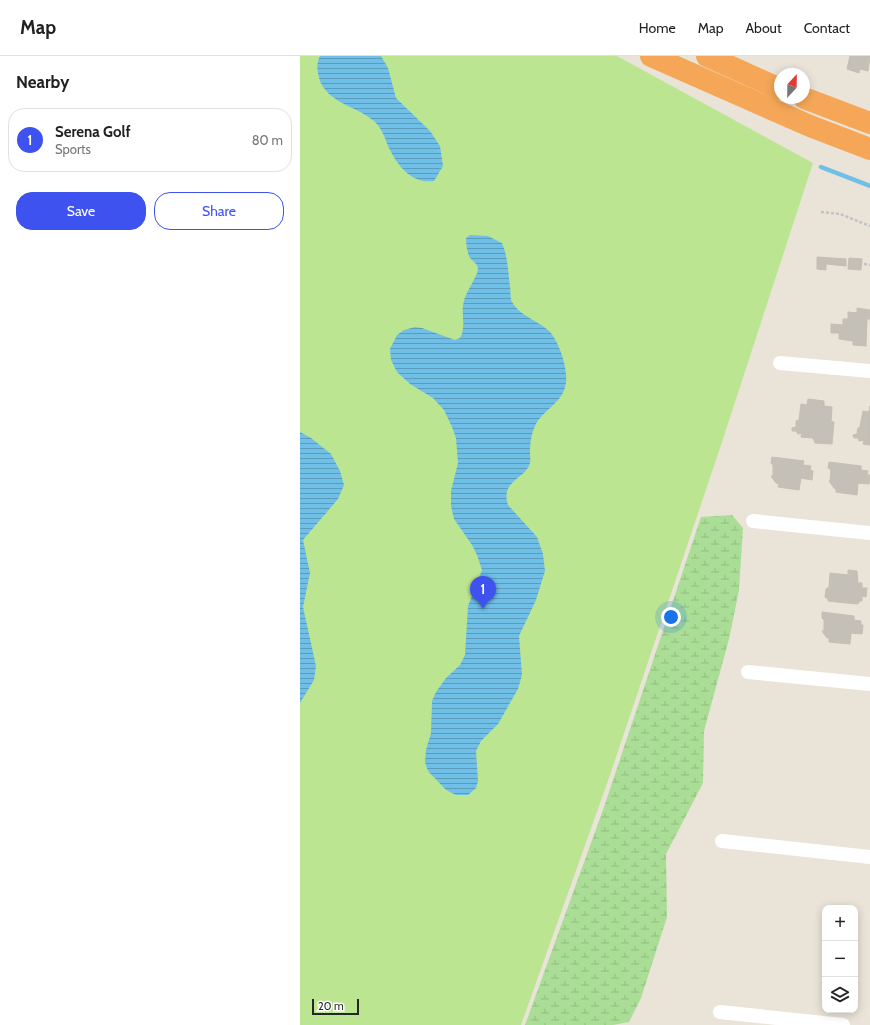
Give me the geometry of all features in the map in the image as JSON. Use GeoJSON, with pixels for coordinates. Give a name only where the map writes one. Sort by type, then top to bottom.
{"type":"FeatureCollection","features":[{"type":"Feature","properties":{"kind":"highway"},"geometry":{"type":"LineString","coordinates":[[651,56],[810,126],[870,149]]}},
{"type":"Feature","properties":{"kind":"highway"},"geometry":{"type":"LineString","coordinates":[[707,56],[774,86]]}},
{"type":"Feature","properties":{"kind":"highway"},"geometry":{"type":"LineString","coordinates":[[810,100],[870,123]]}},
{"type":"Feature","properties":{"kind":"street"},"geometry":{"type":"LineString","coordinates":[[780,363],[870,371]]}},
{"type":"Feature","properties":{"kind":"street"},"geometry":{"type":"LineString","coordinates":[[753,521],[870,533]]}},
{"type":"Feature","properties":{"kind":"street"},"geometry":{"type":"LineString","coordinates":[[748,672],[870,684]]}},
{"type":"Feature","properties":{"kind":"street"},"geometry":{"type":"LineString","coordinates":[[722,841],[870,857]]}},
{"type":"Feature","properties":{"kind":"street"},"geometry":{"type":"LineString","coordinates":[[720,1012],[843,1025]]}},
{"type":"Feature","properties":{"kind":"path"},"geometry":{"type":"LineString","coordinates":[[821,212],[840,214],[870,226]]}},
{"type":"Feature","properties":{"kind":"path"},"geometry":{"type":"LineString","coordinates":[[864,264],[870,265]]}},
{"type":"Feature","properties":{"kind":"green space"},"geometry":{"type":"Polygon","coordinates":[[[300,56],[617,56],[813,163],[721,445],[610,775],[521,1025],[300,1025],[300,56]]]}},
{"type":"Feature","properties":{"kind":"green space"},"geometry":{"type":"Polygon","coordinates":[[[732,515],[743,528],[739,590],[729,639],[704,731],[703,783],[666,854],[667,917],[641,998],[629,1022],[613,1025],[525,1025],[603,810],[701,517],[732,515]]]}},
{"type":"Feature","properties":{"kind":"water"},"geometry":{"type":"Polygon","coordinates":[[[320,56],[381,56],[388,68],[396,98],[430,131],[440,146],[443,166],[434,181],[420,180],[402,169],[390,150],[382,131],[377,124],[366,116],[332,97],[321,83],[318,73],[318,60],[320,56]]]}},
{"type":"Feature","properties":{"kind":"water"},"geometry":{"type":"Polygon","coordinates":[[[470,235],[488,236],[502,243],[507,259],[512,302],[519,311],[544,326],[556,341],[566,370],[566,383],[558,401],[540,418],[534,428],[530,450],[530,462],[527,469],[510,485],[507,490],[506,497],[508,505],[537,537],[543,554],[545,571],[536,600],[519,636],[522,675],[518,689],[498,724],[481,741],[476,751],[478,781],[476,788],[468,795],[456,795],[446,790],[428,771],[425,762],[426,750],[431,733],[432,701],[436,692],[446,678],[460,665],[465,655],[468,606],[482,570],[472,545],[454,519],[451,506],[451,491],[458,463],[456,438],[452,427],[444,410],[433,398],[410,384],[397,372],[391,360],[390,349],[397,335],[404,330],[415,327],[422,328],[455,340],[460,338],[463,329],[464,301],[478,269],[477,265],[470,258],[466,245],[466,238],[470,235]]]}},
{"type":"Feature","properties":{"kind":"water"},"geometry":{"type":"Polygon","coordinates":[[[300,432],[311,438],[331,454],[340,471],[344,485],[338,499],[303,540],[310,573],[303,607],[316,666],[314,680],[300,703],[300,432]]]}},
{"type":"Feature","properties":{"kind":"building"},"geometry":{"type":"Polygon","coordinates":[[[850,56],[870,56],[868,71],[860,69],[859,73],[847,69],[850,56]]]}},
{"type":"Feature","properties":{"kind":"building"},"geometry":{"type":"Polygon","coordinates":[[[817,257],[846,259],[846,266],[826,264],[826,270],[817,269],[817,257]]]}},
{"type":"Feature","properties":{"kind":"building"},"geometry":{"type":"Polygon","coordinates":[[[849,258],[862,259],[861,270],[848,269],[849,258]]]}},
{"type":"Feature","properties":{"kind":"building"},"geometry":{"type":"Polygon","coordinates":[[[857,308],[870,310],[870,319],[867,319],[866,346],[853,345],[853,341],[839,339],[839,333],[831,333],[831,324],[843,325],[843,319],[848,319],[848,312],[857,313],[857,308]]]}},
{"type":"Feature","properties":{"kind":"building"},"geometry":{"type":"Polygon","coordinates":[[[808,399],[824,401],[824,406],[832,407],[831,421],[834,422],[832,444],[815,443],[813,438],[801,437],[802,433],[798,434],[796,431],[792,431],[792,428],[796,427],[796,421],[799,420],[801,404],[807,405],[808,399]]]}},
{"type":"Feature","properties":{"kind":"building"},"geometry":{"type":"Polygon","coordinates":[[[870,406],[870,445],[863,444],[864,440],[859,441],[858,438],[854,438],[853,435],[857,434],[858,428],[860,427],[863,411],[869,412],[870,406]]]}},
{"type":"Feature","properties":{"kind":"building"},"geometry":{"type":"Polygon","coordinates":[[[772,457],[804,461],[803,465],[811,466],[810,470],[813,471],[812,480],[801,478],[799,490],[778,487],[779,484],[776,483],[771,476],[773,476],[773,465],[771,463],[772,457]]]}},
{"type":"Feature","properties":{"kind":"building"},"geometry":{"type":"Polygon","coordinates":[[[829,462],[861,466],[861,470],[868,471],[867,475],[870,475],[869,484],[858,483],[857,495],[836,492],[836,489],[829,481],[831,470],[828,468],[829,462]]]}},
{"type":"Feature","properties":{"kind":"building"},"geometry":{"type":"Polygon","coordinates":[[[848,570],[857,571],[858,583],[862,583],[862,588],[867,588],[866,597],[862,596],[862,601],[859,601],[857,604],[828,601],[825,597],[826,589],[829,587],[830,573],[848,575],[848,570]]]}},
{"type":"Feature","properties":{"kind":"building"},"geometry":{"type":"Polygon","coordinates":[[[822,612],[854,616],[854,620],[861,621],[861,625],[863,625],[862,634],[851,633],[850,644],[829,642],[829,638],[827,638],[822,631],[824,631],[824,620],[822,618],[822,612]]]}},
{"type":"Feature","properties":{"kind":"waterway"},"geometry":{"type":"LineString","coordinates":[[821,167],[870,186]]}},
{"type":"Feature","properties":{"kind":"place","name":"Serena Golf"},"geometry":{"type":"Point","coordinates":[483,609]}}]}
